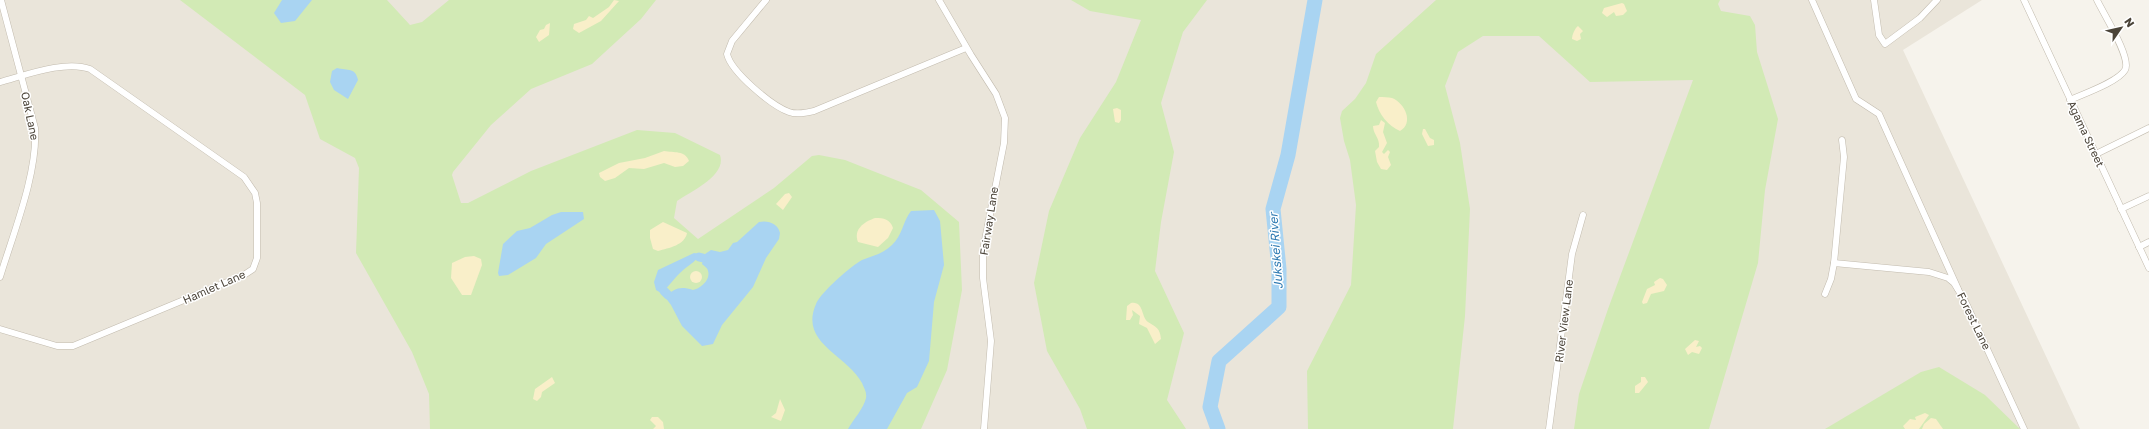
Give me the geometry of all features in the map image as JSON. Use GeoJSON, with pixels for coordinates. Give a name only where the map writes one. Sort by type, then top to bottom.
{"type":"FeatureCollection","features":[{"type":"Feature","properties":{"kind":"street","name":"Oak Lane"},"geometry":{"type":"LineString","coordinates":[[0,277],[34,163],[36,150],[35,128],[1,0]]}},
{"type":"Feature","properties":{"kind":"street"},"geometry":{"type":"LineString","coordinates":[[766,0],[732,41],[727,54],[728,59],[737,73],[772,102],[790,113],[801,113],[814,110],[966,48]]}},
{"type":"Feature","properties":{"kind":"street","name":"Fairway Lane"},"geometry":{"type":"LineString","coordinates":[[938,0],[966,48],[1000,101],[1005,125],[1004,143],[983,250],[983,278],[990,341],[984,429]]}},
{"type":"Feature","properties":{"kind":"street"},"geometry":{"type":"LineString","coordinates":[[1812,0],[1856,99],[1879,114],[1958,289]]}},
{"type":"Feature","properties":{"kind":"street"},"geometry":{"type":"LineString","coordinates":[[1874,0],[1879,35],[1885,44],[1920,18],[1937,0]]}},
{"type":"Feature","properties":{"kind":"street","name":"Agama Street"},"geometry":{"type":"LineString","coordinates":[[2024,0],[2149,268]]}},
{"type":"Feature","properties":{"kind":"street"},"geometry":{"type":"LineString","coordinates":[[2070,100],[2109,82],[2124,72],[2126,66],[2125,55],[2097,0]]}},
{"type":"Feature","properties":{"kind":"street","name":"Hamlet Lane"},"geometry":{"type":"LineString","coordinates":[[0,82],[67,66],[82,66],[90,69],[244,177],[255,193],[257,203],[257,258],[253,269],[244,275],[73,346],[57,346],[0,329]]}},
{"type":"Feature","properties":{"kind":"street"},"geometry":{"type":"LineString","coordinates":[[2096,154],[2149,128]]}},
{"type":"Feature","properties":{"kind":"street"},"geometry":{"type":"LineString","coordinates":[[1825,294],[1831,279],[1834,263],[1834,249],[1844,157],[1842,140]]}},
{"type":"Feature","properties":{"kind":"street"},"geometry":{"type":"LineString","coordinates":[[2121,210],[2149,196]]}},
{"type":"Feature","properties":{"kind":"street","name":"River View Lane"},"geometry":{"type":"LineString","coordinates":[[1550,429],[1572,254],[1583,215]]}},
{"type":"Feature","properties":{"kind":"street"},"geometry":{"type":"LineString","coordinates":[[2139,248],[2149,242]]}},
{"type":"Feature","properties":{"kind":"street","name":"Forest Lane"},"geometry":{"type":"LineString","coordinates":[[1834,263],[1935,273],[1948,278],[1958,289],[1965,301],[2024,429]]}},
{"type":"Feature","properties":{"kind":"shaded area"},"geometry":{"type":"Polygon","coordinates":[[[0,0],[1982,0],[1903,50],[2080,429],[0,429],[0,0]]]}},
{"type":"Feature","properties":{"kind":"green space"},"geometry":{"type":"Polygon","coordinates":[[[180,0],[387,0],[410,25],[422,22],[449,0],[656,0],[641,19],[592,64],[531,89],[491,125],[453,172],[452,175],[461,203],[468,203],[531,171],[637,130],[675,133],[720,155],[721,162],[713,176],[707,182],[677,201],[674,218],[698,239],[774,188],[812,156],[819,155],[845,160],[921,190],[959,222],[962,290],[947,370],[921,429],[430,429],[429,394],[412,352],[356,253],[359,168],[355,158],[320,139],[305,95],[180,0]]]}},
{"type":"Feature","properties":{"kind":"green space"},"geometry":{"type":"Polygon","coordinates":[[[1071,0],[1207,0],[1183,32],[1161,103],[1174,152],[1161,222],[1155,271],[1184,333],[1167,400],[1186,429],[1087,429],[1080,409],[1047,351],[1034,283],[1049,211],[1080,138],[1116,82],[1141,20],[1090,11],[1071,0]]]}},
{"type":"Feature","properties":{"kind":"green space"},"geometry":{"type":"Polygon","coordinates":[[[1436,0],[1720,0],[1718,4],[1721,11],[1750,16],[1755,25],[1757,52],[1778,119],[1765,190],[1758,263],[1709,429],[1574,429],[1579,394],[1608,309],[1693,80],[1590,82],[1539,36],[1483,36],[1458,52],[1445,86],[1460,143],[1470,209],[1465,316],[1453,429],[1308,429],[1307,371],[1351,285],[1356,205],[1350,160],[1344,141],[1340,118],[1342,111],[1355,99],[1366,83],[1376,54],[1436,0]]]}},
{"type":"Feature","properties":{"kind":"green space"},"geometry":{"type":"Polygon","coordinates":[[[1939,367],[1985,395],[2020,429],[1825,429],[1921,372],[1939,367]]]}},
{"type":"Feature","properties":{"kind":"sand"},"geometry":{"type":"Polygon","coordinates":[[[614,0],[619,1],[601,21],[579,33],[573,29],[574,24],[586,20],[589,16],[593,18],[609,7],[614,0]]]}},
{"type":"Feature","properties":{"kind":"sand"},"geometry":{"type":"Polygon","coordinates":[[[1622,3],[1627,11],[1623,15],[1616,16],[1614,12],[1607,17],[1602,13],[1604,8],[1622,3]]]}},
{"type":"Feature","properties":{"kind":"sand"},"geometry":{"type":"Polygon","coordinates":[[[550,23],[549,35],[539,42],[536,37],[540,30],[544,29],[546,25],[550,23]]]}},
{"type":"Feature","properties":{"kind":"sand"},"geometry":{"type":"Polygon","coordinates":[[[1578,26],[1583,31],[1580,34],[1581,39],[1577,41],[1572,39],[1578,26]]]}},
{"type":"Feature","properties":{"kind":"sand"},"geometry":{"type":"Polygon","coordinates":[[[1379,97],[1392,98],[1401,104],[1407,118],[1404,127],[1400,131],[1388,123],[1379,111],[1376,102],[1379,97]]]}},
{"type":"Feature","properties":{"kind":"sand"},"geometry":{"type":"Polygon","coordinates":[[[1117,108],[1121,110],[1121,120],[1119,123],[1115,122],[1113,109],[1117,108]]]}},
{"type":"Feature","properties":{"kind":"sand"},"geometry":{"type":"Polygon","coordinates":[[[1381,120],[1385,123],[1383,132],[1387,143],[1382,152],[1384,154],[1388,150],[1390,152],[1388,157],[1391,165],[1387,170],[1381,169],[1377,162],[1375,151],[1379,147],[1379,144],[1373,126],[1379,125],[1381,120]]]}},
{"type":"Feature","properties":{"kind":"sand"},"geometry":{"type":"Polygon","coordinates":[[[1423,129],[1425,129],[1430,138],[1434,140],[1434,145],[1428,146],[1422,134],[1423,129]]]}},
{"type":"Feature","properties":{"kind":"sand"},"geometry":{"type":"Polygon","coordinates":[[[664,151],[685,155],[689,161],[683,166],[675,167],[664,163],[644,169],[629,168],[615,178],[605,181],[600,177],[599,173],[619,163],[645,158],[664,151]]]}},
{"type":"Feature","properties":{"kind":"sand"},"geometry":{"type":"Polygon","coordinates":[[[789,193],[792,197],[783,210],[776,204],[785,194],[789,193]]]}},
{"type":"Feature","properties":{"kind":"sand"},"geometry":{"type":"Polygon","coordinates":[[[875,218],[886,220],[892,225],[893,228],[888,238],[878,247],[858,242],[857,233],[860,227],[875,218]]]}},
{"type":"Feature","properties":{"kind":"sand"},"geometry":{"type":"Polygon","coordinates":[[[663,222],[687,233],[686,237],[680,243],[658,251],[653,249],[650,238],[650,230],[663,222]]]}},
{"type":"Feature","properties":{"kind":"sand"},"geometry":{"type":"Polygon","coordinates":[[[474,256],[481,259],[482,265],[471,295],[462,295],[451,278],[452,263],[465,257],[474,256]]]}},
{"type":"Feature","properties":{"kind":"sand"},"geometry":{"type":"Polygon","coordinates":[[[694,271],[698,271],[702,277],[698,283],[694,283],[690,279],[690,275],[694,271]]]}},
{"type":"Feature","properties":{"kind":"sand"},"geometry":{"type":"Polygon","coordinates":[[[1660,278],[1663,279],[1667,285],[1664,291],[1651,294],[1647,303],[1643,304],[1642,302],[1647,289],[1655,285],[1654,282],[1660,278]]]}},
{"type":"Feature","properties":{"kind":"sand"},"geometry":{"type":"Polygon","coordinates":[[[1131,303],[1138,304],[1146,320],[1159,330],[1161,339],[1155,344],[1147,328],[1139,324],[1140,316],[1132,310],[1133,315],[1130,320],[1126,320],[1127,306],[1131,303]]]}},
{"type":"Feature","properties":{"kind":"sand"},"geometry":{"type":"Polygon","coordinates":[[[1695,340],[1699,341],[1696,347],[1700,346],[1702,348],[1699,354],[1692,352],[1688,355],[1685,349],[1695,340]]]}},
{"type":"Feature","properties":{"kind":"sand"},"geometry":{"type":"Polygon","coordinates":[[[552,377],[555,383],[542,392],[541,397],[537,401],[533,399],[535,389],[552,377]]]}},
{"type":"Feature","properties":{"kind":"sand"},"geometry":{"type":"Polygon","coordinates":[[[1641,377],[1645,377],[1648,382],[1639,393],[1635,393],[1635,386],[1641,382],[1641,377]]]}},
{"type":"Feature","properties":{"kind":"sand"},"geometry":{"type":"Polygon","coordinates":[[[780,399],[785,410],[781,421],[771,417],[776,413],[780,399]]]}},
{"type":"Feature","properties":{"kind":"sand"},"geometry":{"type":"Polygon","coordinates":[[[1925,413],[1929,415],[1919,429],[1905,429],[1903,426],[1910,419],[1916,420],[1915,417],[1925,413]]]}},
{"type":"Feature","properties":{"kind":"sand"},"geometry":{"type":"Polygon","coordinates":[[[652,417],[658,417],[663,422],[664,429],[653,429],[656,426],[650,420],[652,417]]]}},
{"type":"Feature","properties":{"kind":"sand"},"geometry":{"type":"Polygon","coordinates":[[[1931,418],[1936,419],[1943,429],[1922,429],[1924,424],[1931,418]]]}},
{"type":"Feature","properties":{"kind":"water"},"geometry":{"type":"Polygon","coordinates":[[[282,0],[312,0],[295,21],[281,23],[274,13],[282,0]]]}},
{"type":"Feature","properties":{"kind":"water"},"geometry":{"type":"Polygon","coordinates":[[[337,68],[353,71],[357,76],[358,80],[348,99],[334,90],[330,82],[332,71],[337,68]]]}},
{"type":"Feature","properties":{"kind":"water"},"geometry":{"type":"Polygon","coordinates":[[[934,210],[940,221],[944,265],[934,302],[929,361],[917,387],[907,393],[887,429],[848,429],[863,406],[866,398],[866,392],[855,373],[819,338],[814,329],[812,317],[816,304],[823,293],[851,267],[862,260],[874,256],[889,248],[898,237],[911,211],[934,210]]]}},
{"type":"Feature","properties":{"kind":"water"},"geometry":{"type":"Polygon","coordinates":[[[561,212],[583,212],[584,219],[546,244],[536,258],[508,275],[499,276],[498,273],[503,244],[517,231],[530,228],[552,215],[561,212]]]}},
{"type":"Feature","properties":{"kind":"water"},"geometry":{"type":"Polygon","coordinates":[[[759,222],[770,222],[775,225],[780,233],[779,239],[766,258],[753,287],[722,325],[713,344],[702,346],[682,326],[665,297],[681,288],[693,290],[702,286],[709,274],[707,269],[702,264],[705,254],[711,250],[720,252],[728,250],[733,243],[737,242],[759,222]]]}},
{"type":"Feature","properties":{"kind":"water"},"geometry":{"type":"Polygon","coordinates":[[[694,253],[700,254],[678,274],[667,288],[661,293],[656,290],[654,282],[658,270],[694,253]]]}},
{"type":"Feature","properties":{"kind":"waterway","name":"Jukskei River"},"geometry":{"type":"LineString","coordinates":[[1218,429],[1210,407],[1219,361],[1279,307],[1279,269],[1273,209],[1288,155],[1315,0]]}},
{"type":"Feature","properties":{"kind":"waterway"},"geometry":{"type":"LineString","coordinates":[[699,257],[703,258]]}},
{"type":"Feature","properties":{"kind":"waterway"},"geometry":{"type":"LineString","coordinates":[[664,291],[668,295]]}}]}
